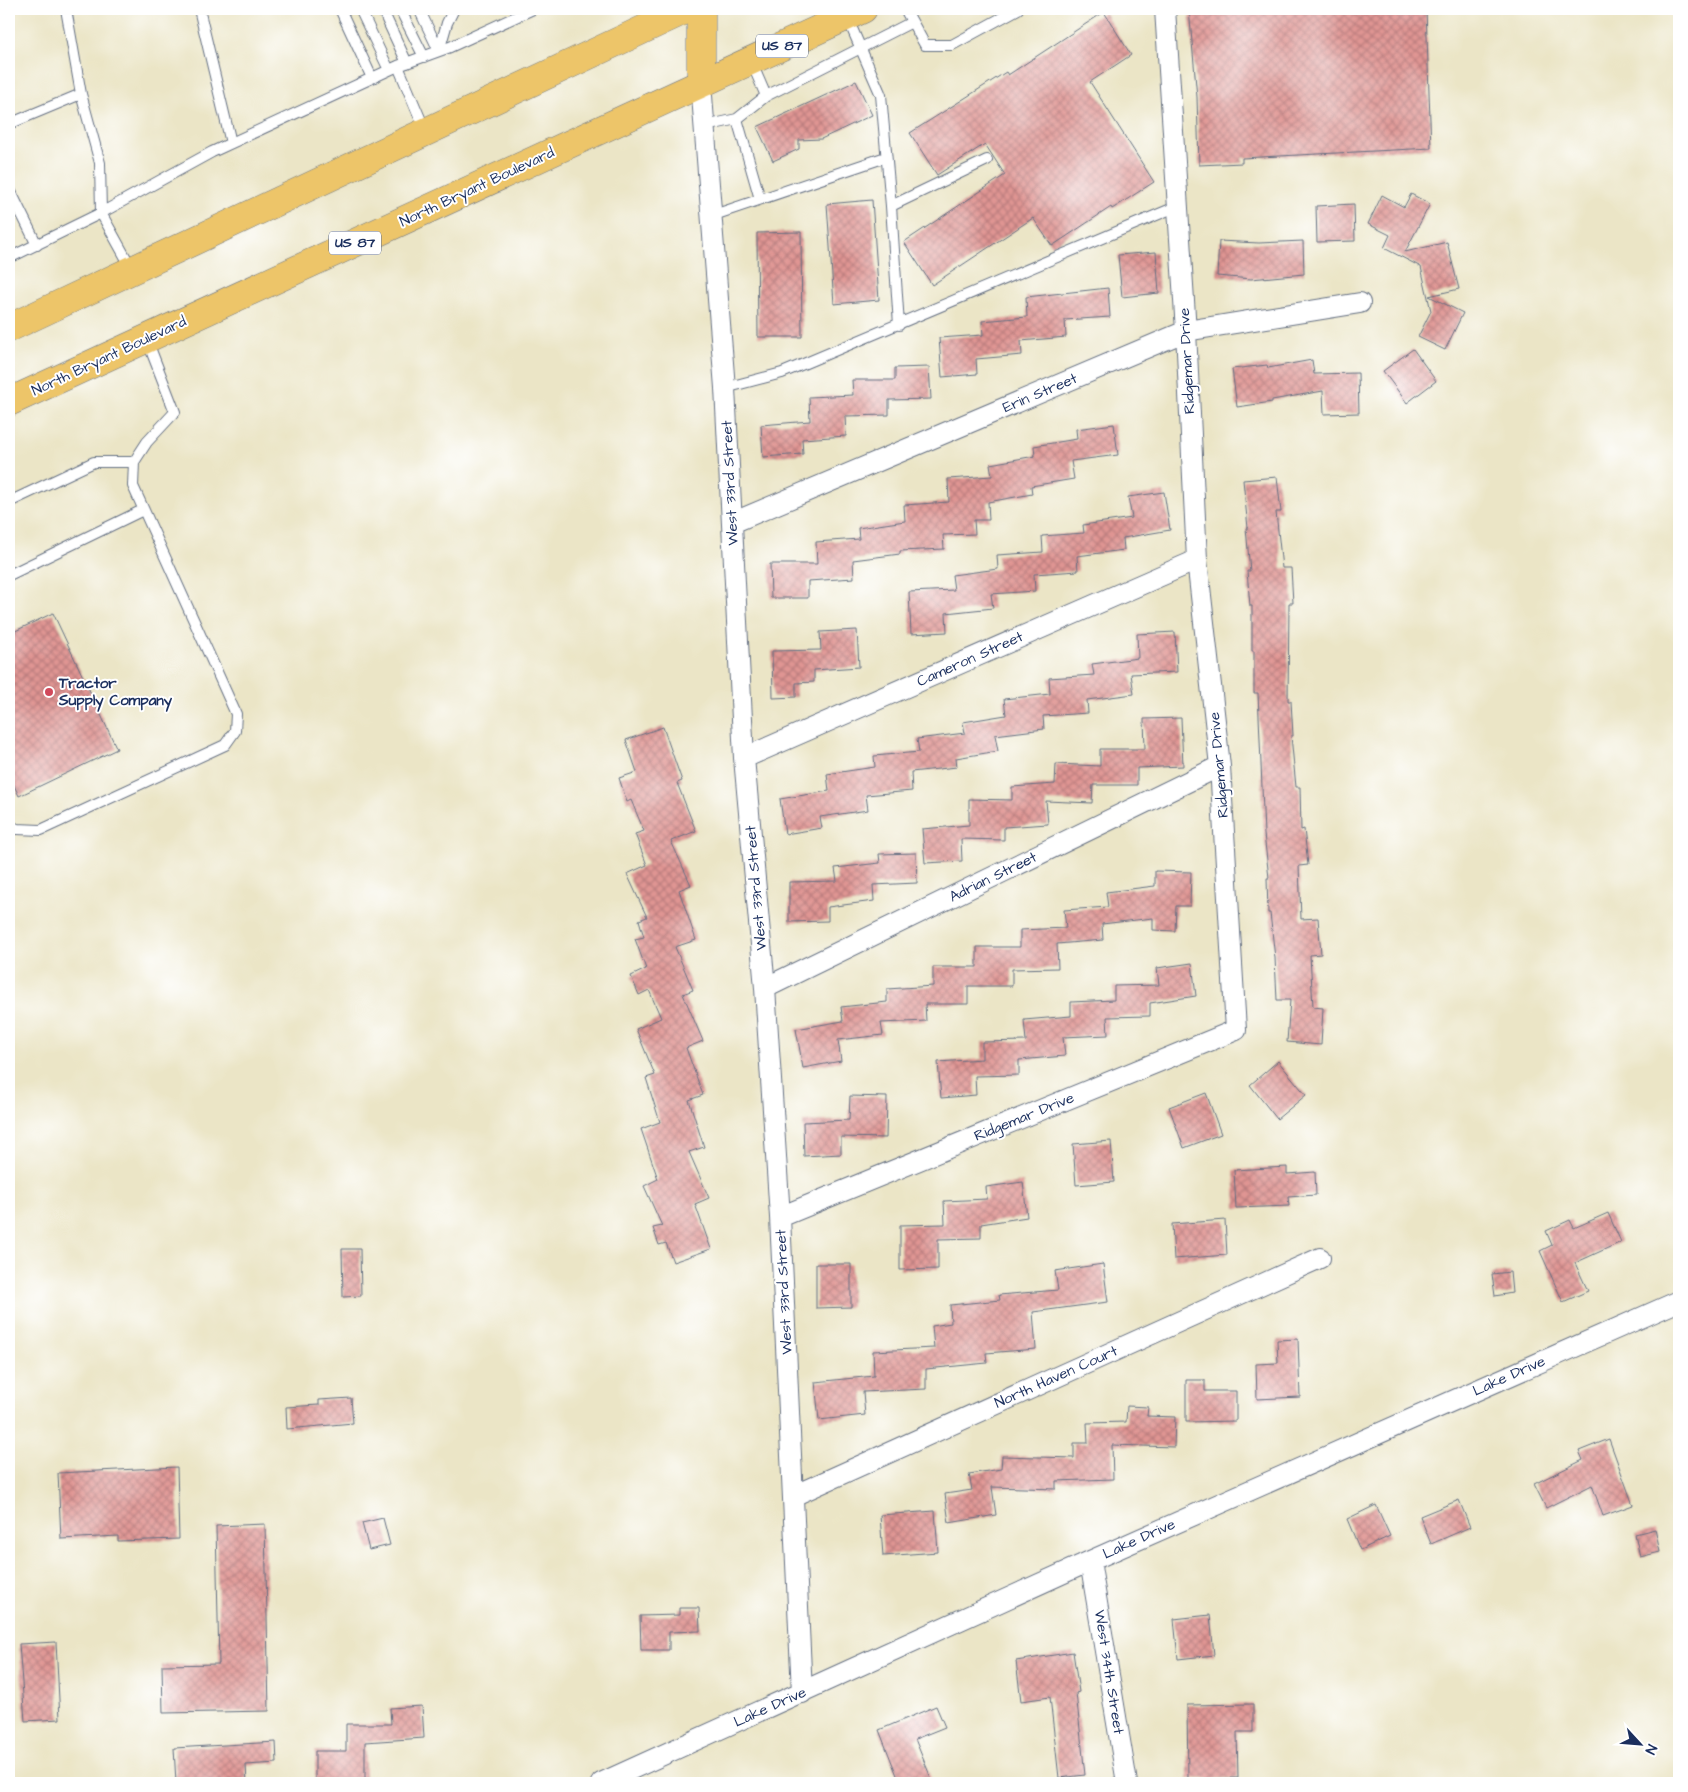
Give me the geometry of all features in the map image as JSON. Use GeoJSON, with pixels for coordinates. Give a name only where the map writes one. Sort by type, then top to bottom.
{"type":"FeatureCollection","features":[{"type":"Feature","properties":{"kind":"highway"},"geometry":{"type":"LineString","coordinates":[[9,328],[687,9]]}},
{"type":"Feature","properties":{"kind":"highway"},"geometry":{"type":"LineString","coordinates":[[701,9],[701,83]]}},
{"type":"Feature","properties":{"kind":"highway","name":"North Bryant Boulevard"},"geometry":{"type":"LineString","coordinates":[[9,402],[854,12]]}},
{"type":"Feature","properties":{"kind":"street","name":"Ridgemar Drive"},"geometry":{"type":"LineString","coordinates":[[780,1217],[1236,1030],[1220,766],[1197,560],[1186,331],[1165,9]]}},
{"type":"Feature","properties":{"kind":"street","name":"West 33rd Street"},"geometry":{"type":"LineString","coordinates":[[701,83],[725,388],[744,758],[765,988],[780,1217],[802,1693]]}},
{"type":"Feature","properties":{"kind":"street","name":"Erin Street"},"geometry":{"type":"LineString","coordinates":[[732,523],[1186,331],[1360,303]]}},
{"type":"Feature","properties":{"kind":"street","name":"Cameron Street"},"geometry":{"type":"LineString","coordinates":[[744,758],[1197,560]]}},
{"type":"Feature","properties":{"kind":"street","name":"Adrian Street"},"geometry":{"type":"LineString","coordinates":[[765,988],[1220,766]]}},
{"type":"Feature","properties":{"kind":"street","name":"North Haven Court"},"geometry":{"type":"LineString","coordinates":[[793,1496],[1320,1258]]}},
{"type":"Feature","properties":{"kind":"street","name":"Lake Drive"},"geometry":{"type":"LineString","coordinates":[[601,1783],[1090,1561],[1679,1301]]}},
{"type":"Feature","properties":{"kind":"street","name":"West 34th Street"},"geometry":{"type":"LineString","coordinates":[[1090,1561],[1127,1783]]}},
{"type":"Feature","properties":{"kind":"lane"},"geometry":{"type":"LineString","coordinates":[[66,9],[81,94],[100,163],[101,213],[133,270]]}},
{"type":"Feature","properties":{"kind":"lane"},"geometry":{"type":"LineString","coordinates":[[199,9],[232,143]]}},
{"type":"Feature","properties":{"kind":"lane"},"geometry":{"type":"LineString","coordinates":[[340,9],[372,78]]}},
{"type":"Feature","properties":{"kind":"lane"},"geometry":{"type":"LineString","coordinates":[[360,9],[398,66]]}},
{"type":"Feature","properties":{"kind":"lane"},"geometry":{"type":"LineString","coordinates":[[382,9],[398,66],[426,133]]}},
{"type":"Feature","properties":{"kind":"lane"},"geometry":{"type":"LineString","coordinates":[[400,9],[424,57]]}},
{"type":"Feature","properties":{"kind":"lane"},"geometry":{"type":"LineString","coordinates":[[419,9],[439,51]]}},
{"type":"Feature","properties":{"kind":"lane"},"geometry":{"type":"LineString","coordinates":[[439,51],[447,23],[454,9]]}},
{"type":"Feature","properties":{"kind":"lane"},"geometry":{"type":"LineString","coordinates":[[9,258],[101,213],[232,143],[398,66],[439,51],[533,9]]}},
{"type":"Feature","properties":{"kind":"lane"},"geometry":{"type":"LineString","coordinates":[[904,9],[925,45],[952,46],[1018,9]]}},
{"type":"Feature","properties":{"kind":"lane"},"geometry":{"type":"LineString","coordinates":[[854,12],[861,50],[880,95],[891,206],[899,325]]}},
{"type":"Feature","properties":{"kind":"lane"},"geometry":{"type":"LineString","coordinates":[[705,126],[737,119],[766,96],[861,50],[912,22]]}},
{"type":"Feature","properties":{"kind":"lane"},"geometry":{"type":"LineString","coordinates":[[751,60],[766,96]]}},
{"type":"Feature","properties":{"kind":"lane"},"geometry":{"type":"LineString","coordinates":[[9,124],[81,94]]}},
{"type":"Feature","properties":{"kind":"lane"},"geometry":{"type":"LineString","coordinates":[[737,119],[760,199]]}},
{"type":"Feature","properties":{"kind":"lane"},"geometry":{"type":"LineString","coordinates":[[711,216],[886,156]]}},
{"type":"Feature","properties":{"kind":"lane"},"geometry":{"type":"LineString","coordinates":[[891,206],[986,160]]}},
{"type":"Feature","properties":{"kind":"lane"},"geometry":{"type":"LineString","coordinates":[[9,188],[37,245]]}},
{"type":"Feature","properties":{"kind":"lane"},"geometry":{"type":"LineString","coordinates":[[725,388],[782,373],[1178,206]]}},
{"type":"Feature","properties":{"kind":"lane"},"geometry":{"type":"LineString","coordinates":[[9,825],[17,829],[41,830],[225,745],[235,731],[236,714],[133,486],[134,462],[148,442],[175,412],[147,339]]}},
{"type":"Feature","properties":{"kind":"lane"},"geometry":{"type":"LineString","coordinates":[[9,502],[94,462],[134,462]]}},
{"type":"Feature","properties":{"kind":"lane"},"geometry":{"type":"LineString","coordinates":[[9,574],[143,510]]}},
{"type":"Feature","properties":{"kind":"building"},"geometry":{"type":"Polygon","coordinates":[[[1189,9],[1426,9],[1431,148],[1242,158],[1242,163],[1199,165],[1197,97],[1189,9]]]}},
{"type":"Feature","properties":{"kind":"building"},"geometry":{"type":"Polygon","coordinates":[[[1104,12],[1131,55],[1090,82],[1154,182],[1112,209],[1111,207],[1052,246],[1033,218],[932,285],[904,242],[1005,175],[985,144],[937,175],[910,133],[1006,72],[1008,75],[1104,12]]]}},
{"type":"Feature","properties":{"kind":"building"},"geometry":{"type":"Polygon","coordinates":[[[856,81],[872,115],[821,139],[799,140],[799,149],[773,161],[757,127],[856,81]]]}},
{"type":"Feature","properties":{"kind":"building"},"geometry":{"type":"Polygon","coordinates":[[[1411,194],[1430,204],[1405,252],[1447,242],[1459,289],[1429,296],[1463,313],[1445,350],[1418,337],[1431,311],[1421,267],[1384,248],[1390,235],[1368,224],[1382,195],[1404,207],[1411,194]]]}},
{"type":"Feature","properties":{"kind":"building"},"geometry":{"type":"Polygon","coordinates":[[[872,200],[879,300],[834,304],[827,204],[872,200]]]}},
{"type":"Feature","properties":{"kind":"building"},"geometry":{"type":"Polygon","coordinates":[[[1354,204],[1355,241],[1317,242],[1316,206],[1354,204]]]}},
{"type":"Feature","properties":{"kind":"building"},"geometry":{"type":"Polygon","coordinates":[[[801,232],[802,337],[758,337],[757,233],[801,232]]]}},
{"type":"Feature","properties":{"kind":"building"},"geometry":{"type":"Polygon","coordinates":[[[1219,241],[1259,243],[1303,241],[1304,274],[1251,279],[1217,276],[1219,241]]]}},
{"type":"Feature","properties":{"kind":"building"},"geometry":{"type":"Polygon","coordinates":[[[1156,252],[1159,293],[1122,297],[1118,255],[1156,252]]]}},
{"type":"Feature","properties":{"kind":"building"},"geometry":{"type":"Polygon","coordinates":[[[1108,288],[1110,317],[1065,320],[1066,337],[1021,341],[1022,355],[976,359],[977,374],[942,377],[939,338],[983,335],[982,321],[1027,317],[1026,297],[1108,288]]]}},
{"type":"Feature","properties":{"kind":"building"},"geometry":{"type":"Polygon","coordinates":[[[1413,349],[1436,381],[1407,403],[1383,371],[1413,349]]]}},
{"type":"Feature","properties":{"kind":"building"},"geometry":{"type":"Polygon","coordinates":[[[1312,360],[1314,374],[1358,373],[1359,413],[1324,414],[1323,391],[1237,407],[1232,369],[1267,365],[1268,368],[1312,360]]]}},
{"type":"Feature","properties":{"kind":"building"},"geometry":{"type":"Polygon","coordinates":[[[929,367],[931,399],[889,400],[889,415],[845,416],[846,436],[802,439],[803,454],[763,457],[761,425],[810,421],[809,397],[853,395],[852,380],[895,380],[895,368],[929,367]]]}},
{"type":"Feature","properties":{"kind":"building"},"geometry":{"type":"Polygon","coordinates":[[[1114,424],[1118,455],[1071,461],[1074,479],[1031,486],[1032,494],[988,502],[989,520],[974,520],[975,534],[943,535],[944,549],[900,551],[900,554],[853,560],[854,578],[808,581],[808,598],[771,598],[770,564],[817,564],[816,542],[859,539],[858,528],[905,521],[904,505],[949,502],[948,479],[992,476],[990,464],[1035,456],[1034,446],[1077,439],[1076,429],[1114,424]]]}},
{"type":"Feature","properties":{"kind":"building"},"geometry":{"type":"Polygon","coordinates":[[[1277,477],[1281,512],[1276,512],[1282,568],[1291,568],[1293,603],[1289,603],[1288,701],[1291,701],[1293,736],[1291,736],[1296,787],[1300,787],[1301,830],[1304,829],[1308,865],[1299,866],[1301,919],[1318,918],[1321,954],[1310,955],[1313,1007],[1323,1008],[1321,1045],[1287,1042],[1290,1000],[1277,1000],[1275,958],[1270,913],[1268,913],[1267,878],[1269,878],[1264,834],[1258,693],[1254,693],[1252,606],[1250,606],[1247,571],[1250,571],[1246,528],[1248,528],[1243,480],[1277,477]]]}},
{"type":"Feature","properties":{"kind":"building"},"geometry":{"type":"Polygon","coordinates":[[[1164,492],[1170,530],[1123,538],[1124,550],[1077,556],[1078,571],[1034,574],[1035,591],[991,594],[993,608],[946,613],[947,632],[911,634],[909,592],[954,590],[952,575],[998,569],[997,555],[1043,552],[1042,536],[1084,533],[1083,525],[1132,518],[1128,497],[1164,492]]]}},
{"type":"Feature","properties":{"kind":"building","name":"Tractor Supply Company"},"geometry":{"type":"Polygon","coordinates":[[[53,613],[117,749],[19,796],[9,775],[9,634],[53,613]]]}},
{"type":"Feature","properties":{"kind":"building"},"geometry":{"type":"Polygon","coordinates":[[[857,630],[859,667],[814,670],[814,682],[796,683],[796,697],[773,698],[772,651],[821,650],[820,632],[857,630]]]}},
{"type":"Feature","properties":{"kind":"building"},"geometry":{"type":"Polygon","coordinates":[[[1175,632],[1177,672],[1131,674],[1134,694],[1087,700],[1088,713],[1043,716],[1044,729],[995,735],[998,751],[956,758],[957,767],[911,772],[912,791],[866,795],[868,810],[820,817],[822,828],[785,834],[780,799],[829,791],[827,774],[875,767],[874,756],[919,752],[917,739],[965,733],[963,722],[1006,715],[1004,699],[1050,694],[1049,678],[1094,675],[1092,664],[1138,658],[1137,634],[1175,632]]]}},
{"type":"Feature","properties":{"kind":"building"},"geometry":{"type":"Polygon","coordinates":[[[1181,718],[1183,766],[1137,768],[1137,785],[1093,785],[1092,803],[1046,801],[1048,824],[1004,827],[1004,840],[961,839],[962,861],[925,863],[922,829],[969,825],[969,799],[1012,800],[1012,787],[1055,784],[1056,764],[1100,766],[1100,749],[1145,749],[1144,719],[1181,718]]]}},
{"type":"Feature","properties":{"kind":"building"},"geometry":{"type":"Polygon","coordinates":[[[663,727],[682,781],[677,783],[696,831],[671,841],[691,885],[679,890],[696,940],[675,947],[693,990],[683,994],[703,1041],[686,1048],[703,1095],[689,1100],[704,1147],[689,1152],[709,1198],[695,1204],[711,1249],[673,1262],[666,1243],[659,1245],[653,1228],[662,1226],[644,1186],[658,1179],[641,1129],[660,1122],[646,1078],[655,1075],[636,1029],[661,1018],[649,990],[639,995],[631,976],[646,969],[635,939],[644,937],[639,920],[647,917],[627,874],[647,865],[635,834],[644,831],[631,800],[627,802],[619,778],[637,772],[626,740],[663,727]]]}},
{"type":"Feature","properties":{"kind":"building"},"geometry":{"type":"Polygon","coordinates":[[[916,853],[917,883],[873,885],[874,901],[828,907],[828,921],[789,922],[789,882],[837,881],[835,868],[880,863],[879,854],[916,853]]]}},
{"type":"Feature","properties":{"kind":"building"},"geometry":{"type":"Polygon","coordinates":[[[1155,871],[1191,872],[1190,906],[1176,906],[1175,931],[1153,930],[1153,918],[1102,924],[1103,940],[1057,944],[1058,968],[1012,969],[1012,986],[968,986],[968,1004],[925,1004],[926,1021],[881,1023],[883,1035],[838,1040],[841,1061],[803,1068],[796,1029],[843,1021],[841,1007],[887,1002],[887,989],[933,986],[933,967],[977,967],[977,947],[1020,947],[1020,930],[1066,928],[1064,910],[1108,907],[1106,892],[1155,886],[1155,871]]]}},
{"type":"Feature","properties":{"kind":"building"},"geometry":{"type":"Polygon","coordinates":[[[1192,963],[1196,996],[1150,1003],[1150,1016],[1107,1017],[1108,1035],[1063,1037],[1065,1056],[1019,1060],[1019,1075],[975,1076],[976,1095],[941,1098],[938,1062],[982,1059],[982,1042],[1026,1041],[1024,1020],[1071,1016],[1071,1002],[1114,1000],[1114,986],[1159,985],[1157,968],[1192,963]]]}},
{"type":"Feature","properties":{"kind":"building"},"geometry":{"type":"Polygon","coordinates":[[[1278,1061],[1306,1095],[1277,1119],[1250,1085],[1278,1061]]]}},
{"type":"Feature","properties":{"kind":"building"},"geometry":{"type":"Polygon","coordinates":[[[1206,1093],[1221,1134],[1184,1148],[1169,1107],[1206,1093]]]}},
{"type":"Feature","properties":{"kind":"building"},"geometry":{"type":"Polygon","coordinates":[[[850,1096],[887,1097],[886,1138],[841,1137],[841,1154],[804,1156],[803,1122],[849,1120],[850,1096]]]}},
{"type":"Feature","properties":{"kind":"building"},"geometry":{"type":"Polygon","coordinates":[[[1111,1141],[1114,1182],[1076,1185],[1073,1144],[1111,1141]]]}},
{"type":"Feature","properties":{"kind":"building"},"geometry":{"type":"Polygon","coordinates":[[[1287,1167],[1287,1174],[1315,1172],[1316,1195],[1288,1197],[1289,1206],[1236,1208],[1234,1170],[1287,1167]]]}},
{"type":"Feature","properties":{"kind":"building"},"geometry":{"type":"Polygon","coordinates":[[[1023,1182],[1027,1217],[981,1224],[981,1238],[938,1239],[938,1269],[900,1270],[900,1225],[945,1224],[944,1201],[987,1199],[986,1187],[1023,1182]]]}},
{"type":"Feature","properties":{"kind":"building"},"geometry":{"type":"Polygon","coordinates":[[[1608,1213],[1621,1242],[1575,1263],[1588,1291],[1563,1302],[1540,1251],[1552,1245],[1546,1231],[1570,1220],[1574,1228],[1608,1213]]]}},
{"type":"Feature","properties":{"kind":"building"},"geometry":{"type":"Polygon","coordinates":[[[1225,1220],[1227,1255],[1174,1259],[1172,1224],[1225,1220]]]}},
{"type":"Feature","properties":{"kind":"building"},"geometry":{"type":"Polygon","coordinates":[[[342,1249],[360,1249],[361,1296],[343,1297],[342,1249]]]}},
{"type":"Feature","properties":{"kind":"building"},"geometry":{"type":"Polygon","coordinates":[[[816,1264],[851,1264],[851,1307],[816,1308],[816,1264]]]}},
{"type":"Feature","properties":{"kind":"building"},"geometry":{"type":"Polygon","coordinates":[[[1103,1264],[1108,1302],[1033,1312],[1036,1349],[986,1353],[987,1363],[926,1369],[926,1389],[863,1392],[865,1415],[819,1420],[815,1382],[874,1376],[873,1351],[934,1348],[932,1326],[951,1323],[950,1305],[1000,1300],[999,1295],[1058,1290],[1055,1271],[1103,1264]]]}},
{"type":"Feature","properties":{"kind":"building"},"geometry":{"type":"Polygon","coordinates":[[[1510,1272],[1512,1293],[1495,1296],[1492,1274],[1510,1272]]]}},
{"type":"Feature","properties":{"kind":"building"},"geometry":{"type":"Polygon","coordinates":[[[1298,1339],[1300,1397],[1257,1399],[1256,1364],[1278,1363],[1277,1340],[1298,1339]]]}},
{"type":"Feature","properties":{"kind":"building"},"geometry":{"type":"Polygon","coordinates":[[[1186,1380],[1205,1380],[1205,1391],[1236,1391],[1236,1421],[1186,1422],[1186,1380]]]}},
{"type":"Feature","properties":{"kind":"building"},"geometry":{"type":"Polygon","coordinates":[[[351,1398],[353,1423],[287,1429],[286,1407],[319,1405],[319,1400],[351,1398]]]}},
{"type":"Feature","properties":{"kind":"building"},"geometry":{"type":"Polygon","coordinates":[[[1127,1406],[1148,1407],[1147,1416],[1175,1417],[1174,1447],[1112,1445],[1113,1479],[1056,1481],[1056,1489],[992,1487],[996,1515],[949,1523],[945,1494],[972,1490],[969,1474],[1001,1469],[1002,1456],[1074,1458],[1074,1443],[1088,1443],[1087,1423],[1126,1422],[1127,1406]]]}},
{"type":"Feature","properties":{"kind":"building"},"geometry":{"type":"Polygon","coordinates":[[[1609,1439],[1633,1505],[1603,1516],[1592,1485],[1546,1508],[1534,1484],[1583,1460],[1579,1451],[1609,1439]]]}},
{"type":"Feature","properties":{"kind":"building"},"geometry":{"type":"Polygon","coordinates":[[[177,1467],[179,1539],[118,1541],[118,1536],[61,1539],[58,1473],[177,1467]]]}},
{"type":"Feature","properties":{"kind":"building"},"geometry":{"type":"Polygon","coordinates":[[[1459,1500],[1470,1527],[1431,1544],[1420,1516],[1459,1500]]]}},
{"type":"Feature","properties":{"kind":"building"},"geometry":{"type":"Polygon","coordinates":[[[1376,1505],[1390,1536],[1360,1550],[1347,1519],[1376,1505]]]}},
{"type":"Feature","properties":{"kind":"building"},"geometry":{"type":"Polygon","coordinates":[[[935,1511],[938,1552],[883,1556],[880,1515],[935,1511]]]}},
{"type":"Feature","properties":{"kind":"building"},"geometry":{"type":"Polygon","coordinates":[[[383,1518],[390,1545],[369,1550],[362,1523],[383,1518]]]}},
{"type":"Feature","properties":{"kind":"building"},"geometry":{"type":"Polygon","coordinates":[[[265,1524],[269,1711],[163,1713],[162,1665],[219,1664],[216,1526],[265,1524]]]}},
{"type":"Feature","properties":{"kind":"building"},"geometry":{"type":"Polygon","coordinates":[[[1655,1529],[1660,1552],[1640,1557],[1635,1534],[1655,1529]]]}},
{"type":"Feature","properties":{"kind":"building"},"geometry":{"type":"Polygon","coordinates":[[[679,1608],[699,1608],[700,1631],[669,1632],[669,1650],[641,1650],[640,1616],[679,1615],[679,1608]]]}},
{"type":"Feature","properties":{"kind":"building"},"geometry":{"type":"Polygon","coordinates":[[[1210,1615],[1214,1655],[1178,1659],[1174,1619],[1210,1615]]]}},
{"type":"Feature","properties":{"kind":"building"},"geometry":{"type":"Polygon","coordinates":[[[56,1642],[60,1719],[25,1721],[19,1644],[56,1642]]]}},
{"type":"Feature","properties":{"kind":"building"},"geometry":{"type":"Polygon","coordinates":[[[1073,1652],[1079,1692],[1076,1693],[1085,1775],[1059,1778],[1050,1697],[1021,1701],[1016,1661],[1073,1652]]]}},
{"type":"Feature","properties":{"kind":"building"},"geometry":{"type":"Polygon","coordinates":[[[1253,1704],[1253,1732],[1237,1732],[1238,1778],[1188,1779],[1187,1705],[1253,1704]]]}},
{"type":"Feature","properties":{"kind":"building"},"geometry":{"type":"Polygon","coordinates":[[[422,1706],[424,1738],[365,1742],[365,1783],[326,1783],[326,1781],[315,1781],[315,1751],[346,1751],[346,1724],[391,1724],[390,1708],[422,1706]]]}},
{"type":"Feature","properties":{"kind":"building"},"geometry":{"type":"Polygon","coordinates":[[[936,1706],[945,1727],[915,1739],[931,1778],[920,1783],[900,1783],[879,1730],[936,1706]]]}},
{"type":"Feature","properties":{"kind":"building"},"geometry":{"type":"Polygon","coordinates":[[[276,1742],[277,1763],[246,1765],[247,1783],[176,1783],[174,1748],[276,1742]]]}},
{"type":"Feature","properties":{"kind":"place","name":"Tractor Supply Company"},"geometry":{"type":"Point","coordinates":[49,692]}}]}
